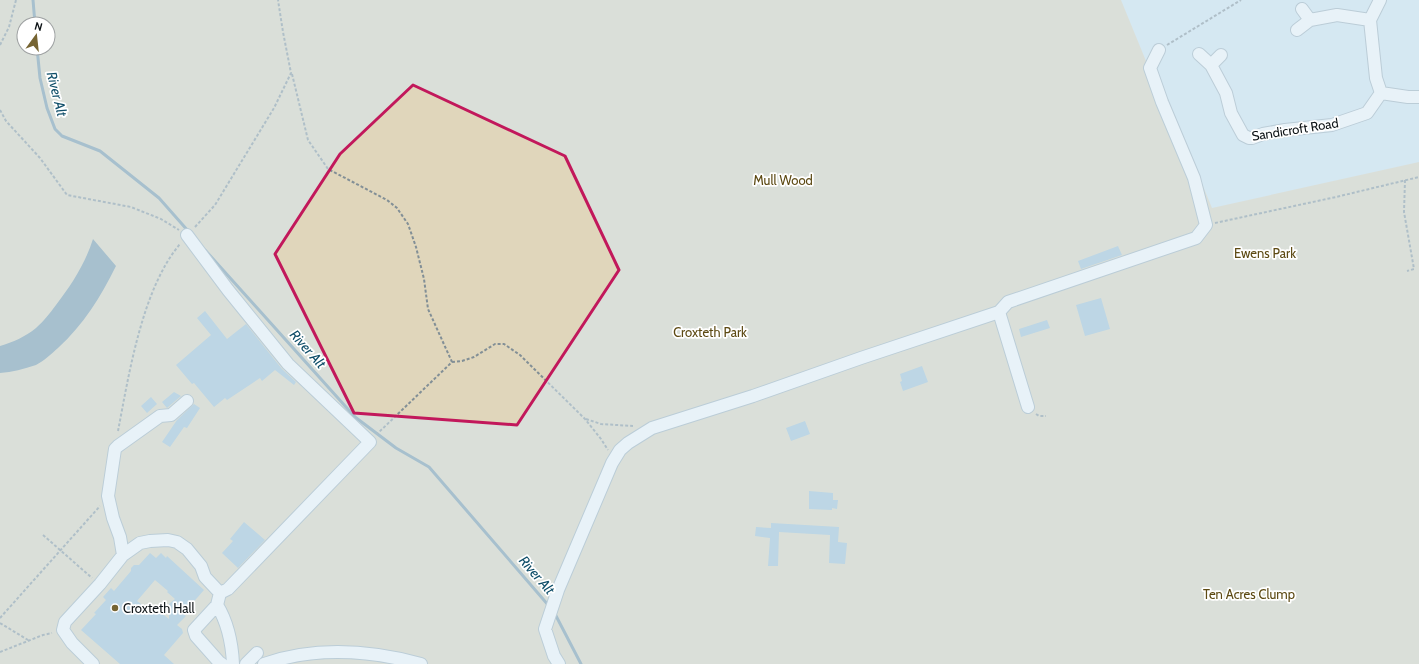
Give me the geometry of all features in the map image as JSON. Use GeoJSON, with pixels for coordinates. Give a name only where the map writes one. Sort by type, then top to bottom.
{"type":"FeatureCollection","features":[{"type":"Feature","properties":{"kind":"street"},"geometry":{"type":"LineString","coordinates":[[1380,0],[1370,20],[1376,78],[1381,93],[1419,97]]}},
{"type":"Feature","properties":{"kind":"street"},"geometry":{"type":"LineString","coordinates":[[1302,9],[1310,20]]}},
{"type":"Feature","properties":{"kind":"street"},"geometry":{"type":"LineString","coordinates":[[1297,30],[1310,20],[1338,15],[1370,20]]}},
{"type":"Feature","properties":{"kind":"street"},"geometry":{"type":"LineString","coordinates":[[558,664],[545,629],[558,590],[612,463],[620,450],[628,443],[652,428],[753,396],[999,312],[1008,302],[1196,238],[1206,225],[1194,178],[1162,102],[1150,68],[1160,50]]}},
{"type":"Feature","properties":{"kind":"street","name":"Sandicroft Road"},"geometry":{"type":"LineString","coordinates":[[1199,54],[1211,65],[1226,93],[1231,113],[1243,135],[1249,138],[1285,130],[1332,125],[1367,113],[1381,93]]}},
{"type":"Feature","properties":{"kind":"street"},"geometry":{"type":"LineString","coordinates":[[1211,65],[1221,54]]}},
{"type":"Feature","properties":{"kind":"street"},"geometry":{"type":"LineString","coordinates":[[186,235],[288,364],[370,442],[228,589],[220,592]]}},
{"type":"Feature","properties":{"kind":"street"},"geometry":{"type":"LineString","coordinates":[[999,312],[1028,407]]}},
{"type":"Feature","properties":{"kind":"street"},"geometry":{"type":"LineString","coordinates":[[123,555],[120,537],[113,518],[108,496],[115,449],[160,416],[171,415],[188,401]]}},
{"type":"Feature","properties":{"kind":"street"},"geometry":{"type":"LineString","coordinates":[[93,664],[72,643],[63,630],[65,622],[100,584],[123,555],[140,543],[168,540],[177,542],[187,549],[202,566],[205,577],[220,592]]}},
{"type":"Feature","properties":{"kind":"street"},"geometry":{"type":"LineString","coordinates":[[220,592],[217,605],[194,630],[196,636],[222,664]]}},
{"type":"Feature","properties":{"kind":"street"},"geometry":{"type":"LineString","coordinates":[[217,605],[227,624],[233,664]]}},
{"type":"Feature","properties":{"kind":"street"},"geometry":{"type":"LineString","coordinates":[[264,664],[295,655],[315,652],[371,654],[421,664]]}},
{"type":"Feature","properties":{"kind":"street"},"geometry":{"type":"LineString","coordinates":[[246,664],[257,653]]}},
{"type":"Feature","properties":{"kind":"path"},"geometry":{"type":"LineString","coordinates":[[0,45],[9,27],[16,0]]}},
{"type":"Feature","properties":{"kind":"path"},"geometry":{"type":"LineString","coordinates":[[278,0],[291,73],[308,140],[328,169],[387,200],[397,208],[408,224],[416,247],[424,280],[428,309],[452,362]]}},
{"type":"Feature","properties":{"kind":"path"},"geometry":{"type":"LineString","coordinates":[[1160,50],[1241,0]]}},
{"type":"Feature","properties":{"kind":"path"},"geometry":{"type":"LineString","coordinates":[[199,222],[219,198],[274,108],[291,73]]}},
{"type":"Feature","properties":{"kind":"path"},"geometry":{"type":"LineString","coordinates":[[0,110],[6,121],[40,158],[67,195],[131,207],[161,219],[186,235],[169,256],[147,308],[128,379],[115,449]]}},
{"type":"Feature","properties":{"kind":"path"},"geometry":{"type":"LineString","coordinates":[[1206,225],[1336,197],[1419,177]]}},
{"type":"Feature","properties":{"kind":"path"},"geometry":{"type":"LineString","coordinates":[[1405,180],[1404,212],[1414,269]]}},
{"type":"Feature","properties":{"kind":"path"},"geometry":{"type":"LineString","coordinates":[[1407,271],[1414,269],[1419,271]]}},
{"type":"Feature","properties":{"kind":"path"},"geometry":{"type":"LineString","coordinates":[[374,437],[452,362],[462,361],[474,357],[495,344],[504,344],[520,355],[585,419],[609,451],[612,463]]}},
{"type":"Feature","properties":{"kind":"path"},"geometry":{"type":"LineString","coordinates":[[585,419],[602,424],[652,428]]}},
{"type":"Feature","properties":{"kind":"path"},"geometry":{"type":"LineString","coordinates":[[0,618],[108,496]]}},
{"type":"Feature","properties":{"kind":"path"},"geometry":{"type":"LineString","coordinates":[[43,535],[100,584]]}},
{"type":"Feature","properties":{"kind":"path"},"geometry":{"type":"LineString","coordinates":[[0,623],[28,641]]}},
{"type":"Feature","properties":{"kind":"path"},"geometry":{"type":"LineString","coordinates":[[0,652],[43,635],[63,630]]}},
{"type":"Feature","properties":{"kind":"highlighted area"},"geometry":{"type":"Polygon","coordinates":[[[413,85],[565,156],[619,270],[517,425],[354,413],[275,254],[340,154],[413,85]]]}},
{"type":"Feature","properties":{"kind":"green space","name":"Croxteth Park"},"geometry":{"type":"Polygon","coordinates":[[[0,0],[1121,0],[1146,61],[1155,69],[1212,208],[1419,162],[1419,664],[0,664],[0,0]]]}},
{"type":"Feature","properties":{"kind":"water"},"geometry":{"type":"Polygon","coordinates":[[[93,239],[116,266],[91,310],[76,330],[42,362],[27,368],[0,373],[0,346],[28,334],[44,320],[78,274],[93,239]]]}},
{"type":"Feature","properties":{"kind":"building"},"geometry":{"type":"Polygon","coordinates":[[[1118,246],[1122,255],[1081,269],[1078,261],[1118,246]]]}},
{"type":"Feature","properties":{"kind":"building"},"geometry":{"type":"Polygon","coordinates":[[[1101,298],[1110,329],[1085,336],[1076,305],[1101,298]]]}},
{"type":"Feature","properties":{"kind":"building"},"geometry":{"type":"Polygon","coordinates":[[[205,311],[227,339],[246,324],[282,369],[296,382],[294,385],[275,370],[262,381],[260,378],[227,400],[225,398],[214,407],[194,383],[192,384],[176,365],[211,335],[197,318],[205,311]]]}},
{"type":"Feature","properties":{"kind":"building"},"geometry":{"type":"Polygon","coordinates":[[[1047,320],[1050,328],[1021,337],[1019,329],[1047,320]]]}},
{"type":"Feature","properties":{"kind":"building"},"geometry":{"type":"Polygon","coordinates":[[[922,366],[928,382],[903,391],[900,382],[902,381],[900,374],[922,366]]]}},
{"type":"Feature","properties":{"kind":"building"},"geometry":{"type":"Polygon","coordinates":[[[174,392],[181,396],[167,408],[162,402],[174,392]]]}},
{"type":"Feature","properties":{"kind":"building"},"geometry":{"type":"Polygon","coordinates":[[[151,397],[157,404],[147,413],[141,406],[151,397]]]}},
{"type":"Feature","properties":{"kind":"building"},"geometry":{"type":"Polygon","coordinates":[[[194,404],[200,408],[187,428],[184,427],[170,447],[162,442],[177,420],[194,404]]]}},
{"type":"Feature","properties":{"kind":"building"},"geometry":{"type":"Polygon","coordinates":[[[805,421],[810,434],[791,441],[786,428],[805,421]]]}},
{"type":"Feature","properties":{"kind":"building"},"geometry":{"type":"Polygon","coordinates":[[[809,491],[833,493],[833,500],[838,500],[837,509],[809,509],[809,491]]]}},
{"type":"Feature","properties":{"kind":"building"},"geometry":{"type":"Polygon","coordinates":[[[244,522],[265,540],[238,568],[222,553],[233,541],[230,539],[244,522]]]}},
{"type":"Feature","properties":{"kind":"building"},"geometry":{"type":"Polygon","coordinates":[[[771,523],[839,527],[838,542],[847,543],[845,564],[829,563],[830,535],[779,532],[778,566],[768,566],[770,538],[755,536],[756,527],[771,528],[771,523]]]}},
{"type":"Feature","properties":{"kind":"building","name":"Croxteth Hall"},"geometry":{"type":"Polygon","coordinates":[[[150,553],[156,558],[161,553],[166,558],[167,556],[204,590],[183,614],[186,616],[177,625],[182,629],[183,633],[164,655],[174,664],[120,664],[81,630],[96,614],[94,613],[106,600],[103,597],[111,588],[114,591],[131,571],[131,568],[134,565],[139,565],[150,553]],[[155,580],[137,601],[153,613],[156,609],[169,619],[169,604],[175,599],[167,592],[168,591],[155,580]]]}},
{"type":"Feature","properties":{"kind":"waterway","name":"River Alt"},"geometry":{"type":"LineString","coordinates":[[33,0],[34,16]]}},
{"type":"Feature","properties":{"kind":"waterway","name":"River Alt"},"geometry":{"type":"LineString","coordinates":[[38,56],[40,78],[47,108],[55,129],[62,136],[100,151],[159,198],[189,232]]}},
{"type":"Feature","properties":{"kind":"waterway","name":"River Alt"},"geometry":{"type":"LineString","coordinates":[[205,250],[355,417],[396,448],[429,467],[549,606]]}},
{"type":"Feature","properties":{"kind":"waterway","name":"River Alt"},"geometry":{"type":"LineString","coordinates":[[554,612],[581,664]]}},
{"type":"Feature","properties":{"kind":"place","name":"Croxteth Hall"},"geometry":{"type":"Point","coordinates":[115,608]}},
{"type":"Feature","properties":{"kind":"park label","name":"Mull Wood"},"geometry":{"type":"Point","coordinates":[783,180]}},
{"type":"Feature","properties":{"kind":"park label","name":"Ewens Park"},"geometry":{"type":"Point","coordinates":[1265,253]}},
{"type":"Feature","properties":{"kind":"park label","name":"Ten Acres Clump"},"geometry":{"type":"Point","coordinates":[1249,594]}}]}
